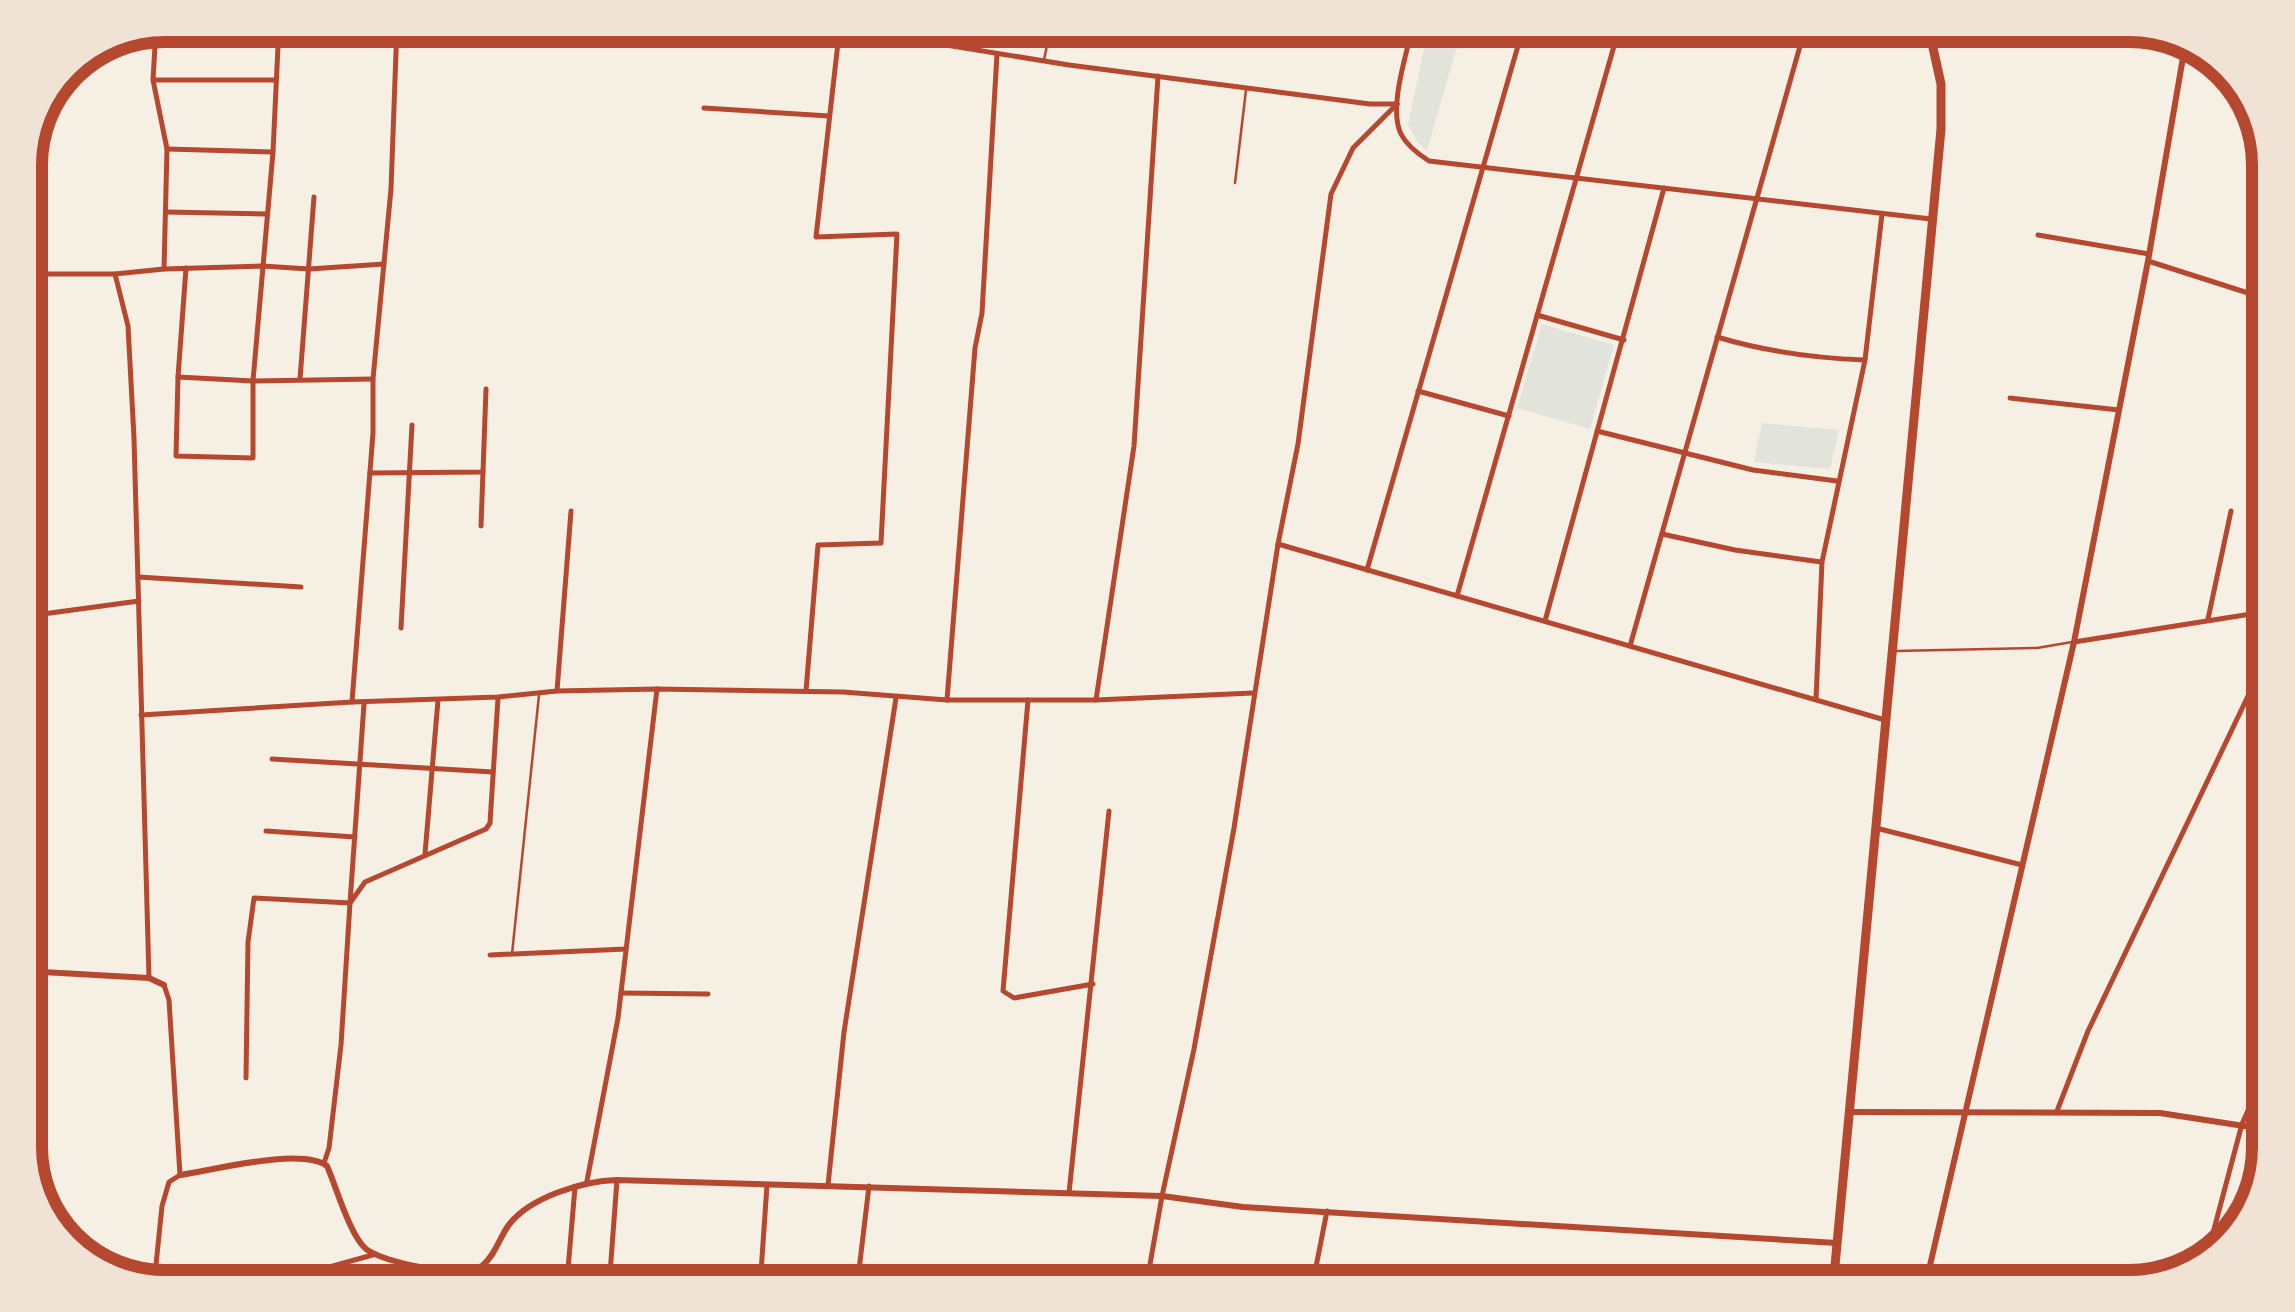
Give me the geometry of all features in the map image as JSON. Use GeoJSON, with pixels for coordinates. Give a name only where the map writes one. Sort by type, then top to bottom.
{"type":"FeatureCollection","features":[{"type":"Feature","properties":{"kind":"highway"},"geometry":{"type":"LineString","coordinates":[[1835,1270],[1942,129],[1941,84],[1932,42]]}},
{"type":"Feature","properties":{"kind":"street"},"geometry":{"type":"LineString","coordinates":[[186,268],[176,456],[253,458],[252,381],[279,42]]}},
{"type":"Feature","properties":{"kind":"street"},"geometry":{"type":"LineString","coordinates":[[352,702],[370,473],[373,379],[392,188],[396,42]]}},
{"type":"Feature","properties":{"kind":"street"},"geometry":{"type":"LineString","coordinates":[[806,691],[818,545],[881,543],[897,234],[816,237],[838,42]]}},
{"type":"Feature","properties":{"kind":"street"},"geometry":{"type":"LineString","coordinates":[[930,42],[1246,88],[1397,104]]}},
{"type":"Feature","properties":{"kind":"street"},"geometry":{"type":"LineString","coordinates":[[1410,42],[1397,104],[1399,132],[1412,149],[1429,161],[1934,220]]}},
{"type":"Feature","properties":{"kind":"street"},"geometry":{"type":"LineString","coordinates":[[1503,42],[1518,46]]}},
{"type":"Feature","properties":{"kind":"street"},"geometry":{"type":"LineString","coordinates":[[1366,570],[1519,42]]}},
{"type":"Feature","properties":{"kind":"street"},"geometry":{"type":"LineString","coordinates":[[1458,596],[1615,42]]}},
{"type":"Feature","properties":{"kind":"street"},"geometry":{"type":"LineString","coordinates":[[1630,646],[1801,42]]}},
{"type":"Feature","properties":{"kind":"street"},"geometry":{"type":"LineString","coordinates":[[155,43],[152,80],[167,149],[164,269]]}},
{"type":"Feature","properties":{"kind":"street"},"geometry":{"type":"LineString","coordinates":[[947,700],[975,348],[982,313],[997,54]]}},
{"type":"Feature","properties":{"kind":"street"},"geometry":{"type":"LineString","coordinates":[[1929,1270],[2074,642],[2149,258],[2183,55]]}},
{"type":"Feature","properties":{"kind":"street"},"geometry":{"type":"LineString","coordinates":[[1096,700],[1134,446],[1158,76]]}},
{"type":"Feature","properties":{"kind":"street"},"geometry":{"type":"LineString","coordinates":[[152,80],[276,80]]}},
{"type":"Feature","properties":{"kind":"street"},"geometry":{"type":"LineString","coordinates":[[1149,1270],[1234,828],[1253,693],[1298,444],[1331,194],[1353,148],[1397,104]]}},
{"type":"Feature","properties":{"kind":"street"},"geometry":{"type":"LineString","coordinates":[[704,108],[829,116]]}},
{"type":"Feature","properties":{"kind":"street"},"geometry":{"type":"LineString","coordinates":[[167,149],[272,152]]}},
{"type":"Feature","properties":{"kind":"street"},"geometry":{"type":"LineString","coordinates":[[1544,621],[1664,188]]}},
{"type":"Feature","properties":{"kind":"street"},"geometry":{"type":"LineString","coordinates":[[300,378],[314,197]]}},
{"type":"Feature","properties":{"kind":"street"},"geometry":{"type":"LineString","coordinates":[[166,212],[266,214]]}},
{"type":"Feature","properties":{"kind":"street"},"geometry":{"type":"LineString","coordinates":[[1816,699],[1822,562],[1865,360],[1882,214]]}},
{"type":"Feature","properties":{"kind":"street"},"geometry":{"type":"LineString","coordinates":[[2038,234],[2149,258],[2252,294]]}},
{"type":"Feature","properties":{"kind":"street"},"geometry":{"type":"LineString","coordinates":[[43,274],[384,264]]}},
{"type":"Feature","properties":{"kind":"street"},"geometry":{"type":"LineString","coordinates":[[115,274],[128,326],[149,978]]}},
{"type":"Feature","properties":{"kind":"street"},"geometry":{"type":"LineString","coordinates":[[1537,315],[1624,340]]}},
{"type":"Feature","properties":{"kind":"street"},"geometry":{"type":"LineString","coordinates":[[1717,337],[1802,357],[1865,360]]}},
{"type":"Feature","properties":{"kind":"street"},"geometry":{"type":"LineString","coordinates":[[178,377],[252,381],[373,379]]}},
{"type":"Feature","properties":{"kind":"street"},"geometry":{"type":"LineString","coordinates":[[481,526],[486,390]]}},
{"type":"Feature","properties":{"kind":"street"},"geometry":{"type":"LineString","coordinates":[[1418,391],[1508,416]]}},
{"type":"Feature","properties":{"kind":"street"},"geometry":{"type":"LineString","coordinates":[[2010,398],[2119,410]]}},
{"type":"Feature","properties":{"kind":"street"},"geometry":{"type":"LineString","coordinates":[[400,628],[412,425]]}},
{"type":"Feature","properties":{"kind":"street"},"geometry":{"type":"LineString","coordinates":[[1597,431],[1753,470],[1837,481]]}},
{"type":"Feature","properties":{"kind":"street"},"geometry":{"type":"LineString","coordinates":[[370,473],[483,472]]}},
{"type":"Feature","properties":{"kind":"street"},"geometry":{"type":"LineString","coordinates":[[557,691],[570,511]]}},
{"type":"Feature","properties":{"kind":"street"},"geometry":{"type":"LineString","coordinates":[[2208,619],[2231,511]]}},
{"type":"Feature","properties":{"kind":"street"},"geometry":{"type":"LineString","coordinates":[[1662,534],[1736,550],[1822,562]]}},
{"type":"Feature","properties":{"kind":"street"},"geometry":{"type":"LineString","coordinates":[[1278,544],[1886,720]]}},
{"type":"Feature","properties":{"kind":"street"},"geometry":{"type":"LineString","coordinates":[[138,577],[302,587]]}},
{"type":"Feature","properties":{"kind":"street"},"geometry":{"type":"LineString","coordinates":[[43,614],[139,600]]}},
{"type":"Feature","properties":{"kind":"street"},"geometry":{"type":"LineString","coordinates":[[2074,642],[2252,613]]}},
{"type":"Feature","properties":{"kind":"street"},"geometry":{"type":"LineString","coordinates":[[2056,1111],[2088,1030],[2252,688]]}},
{"type":"Feature","properties":{"kind":"street"},"geometry":{"type":"LineString","coordinates":[[141,715],[656,689],[806,691],[947,700],[1096,700],[1253,693]]}},
{"type":"Feature","properties":{"kind":"street"},"geometry":{"type":"LineString","coordinates":[[588,1182],[621,993],[656,689]]}},
{"type":"Feature","properties":{"kind":"street"},"geometry":{"type":"LineString","coordinates":[[350,903],[366,882],[490,824],[498,697]]}},
{"type":"Feature","properties":{"kind":"street"},"geometry":{"type":"LineString","coordinates":[[828,1185],[844,1032],[896,698]]}},
{"type":"Feature","properties":{"kind":"street"},"geometry":{"type":"LineString","coordinates":[[425,854],[438,700]]}},
{"type":"Feature","properties":{"kind":"street"},"geometry":{"type":"LineString","coordinates":[[1028,700],[1002,991],[1014,998],[1092,984]]}},
{"type":"Feature","properties":{"kind":"street"},"geometry":{"type":"LineString","coordinates":[[324,1163],[341,1045],[364,703]]}},
{"type":"Feature","properties":{"kind":"street"},"geometry":{"type":"LineString","coordinates":[[272,759],[493,772]]}},
{"type":"Feature","properties":{"kind":"street"},"geometry":{"type":"LineString","coordinates":[[1070,1193],[1109,811]]}},
{"type":"Feature","properties":{"kind":"street"},"geometry":{"type":"LineString","coordinates":[[1876,828],[2022,864]]}},
{"type":"Feature","properties":{"kind":"street"},"geometry":{"type":"LineString","coordinates":[[266,831],[355,836]]}},
{"type":"Feature","properties":{"kind":"street"},"geometry":{"type":"LineString","coordinates":[[246,1078],[248,942],[254,898],[350,903]]}},
{"type":"Feature","properties":{"kind":"street"},"geometry":{"type":"LineString","coordinates":[[490,954],[626,949]]}},
{"type":"Feature","properties":{"kind":"street"},"geometry":{"type":"LineString","coordinates":[[43,970],[149,978],[164,985],[169,1000],[180,1175]]}},
{"type":"Feature","properties":{"kind":"street"},"geometry":{"type":"LineString","coordinates":[[621,993],[708,994]]}},
{"type":"Feature","properties":{"kind":"street"},"geometry":{"type":"LineString","coordinates":[[2212,1238],[2242,1124],[2252,1102]]}},
{"type":"Feature","properties":{"kind":"street"},"geometry":{"type":"LineString","coordinates":[[1850,1112],[2160,1113],[2252,1126]]}},
{"type":"Feature","properties":{"kind":"street"},"geometry":{"type":"LineString","coordinates":[[156,1269],[162,1206],[169,1182],[180,1175],[297,1158],[324,1163],[365,1248],[439,1270]]}},
{"type":"Feature","properties":{"kind":"street"},"geometry":{"type":"LineString","coordinates":[[611,1270],[617,1180]]}},
{"type":"Feature","properties":{"kind":"street"},"geometry":{"type":"LineString","coordinates":[[474,1270],[484,1264],[518,1215],[576,1184],[617,1180],[1162,1196],[1243,1207],[1837,1244]]}},
{"type":"Feature","properties":{"kind":"street"},"geometry":{"type":"LineString","coordinates":[[568,1270],[576,1184]]}},
{"type":"Feature","properties":{"kind":"street"},"geometry":{"type":"LineString","coordinates":[[761,1270],[768,1184]]}},
{"type":"Feature","properties":{"kind":"street"},"geometry":{"type":"LineString","coordinates":[[858,1270],[870,1186]]}},
{"type":"Feature","properties":{"kind":"street"},"geometry":{"type":"LineString","coordinates":[[1315,1270],[1327,1211]]}},
{"type":"Feature","properties":{"kind":"street"},"geometry":{"type":"LineString","coordinates":[[312,1270],[377,1254]]}},
{"type":"Feature","properties":{"kind":"lane"},"geometry":{"type":"LineString","coordinates":[[1044,61],[1048,42]]}},
{"type":"Feature","properties":{"kind":"lane"},"geometry":{"type":"LineString","coordinates":[[1236,183],[1246,88]]}},
{"type":"Feature","properties":{"kind":"lane"},"geometry":{"type":"LineString","coordinates":[[1894,651],[2037,648],[2074,642]]}},
{"type":"Feature","properties":{"kind":"lane"},"geometry":{"type":"LineString","coordinates":[[512,955],[539,695]]}},
{"type":"Feature","properties":{"kind":"shaded area"},"geometry":{"type":"Polygon","coordinates":[[[1425,42],[1458,42],[1427,150],[1408,125],[1425,42]]]}},
{"type":"Feature","properties":{"kind":"shaded area"},"geometry":{"type":"Polygon","coordinates":[[[1542,324],[1614,345],[1590,429],[1517,408],[1542,324]]]}},
{"type":"Feature","properties":{"kind":"shaded area"},"geometry":{"type":"Polygon","coordinates":[[[1762,423],[1839,430],[1830,469],[1754,462],[1762,423]]]}}]}
